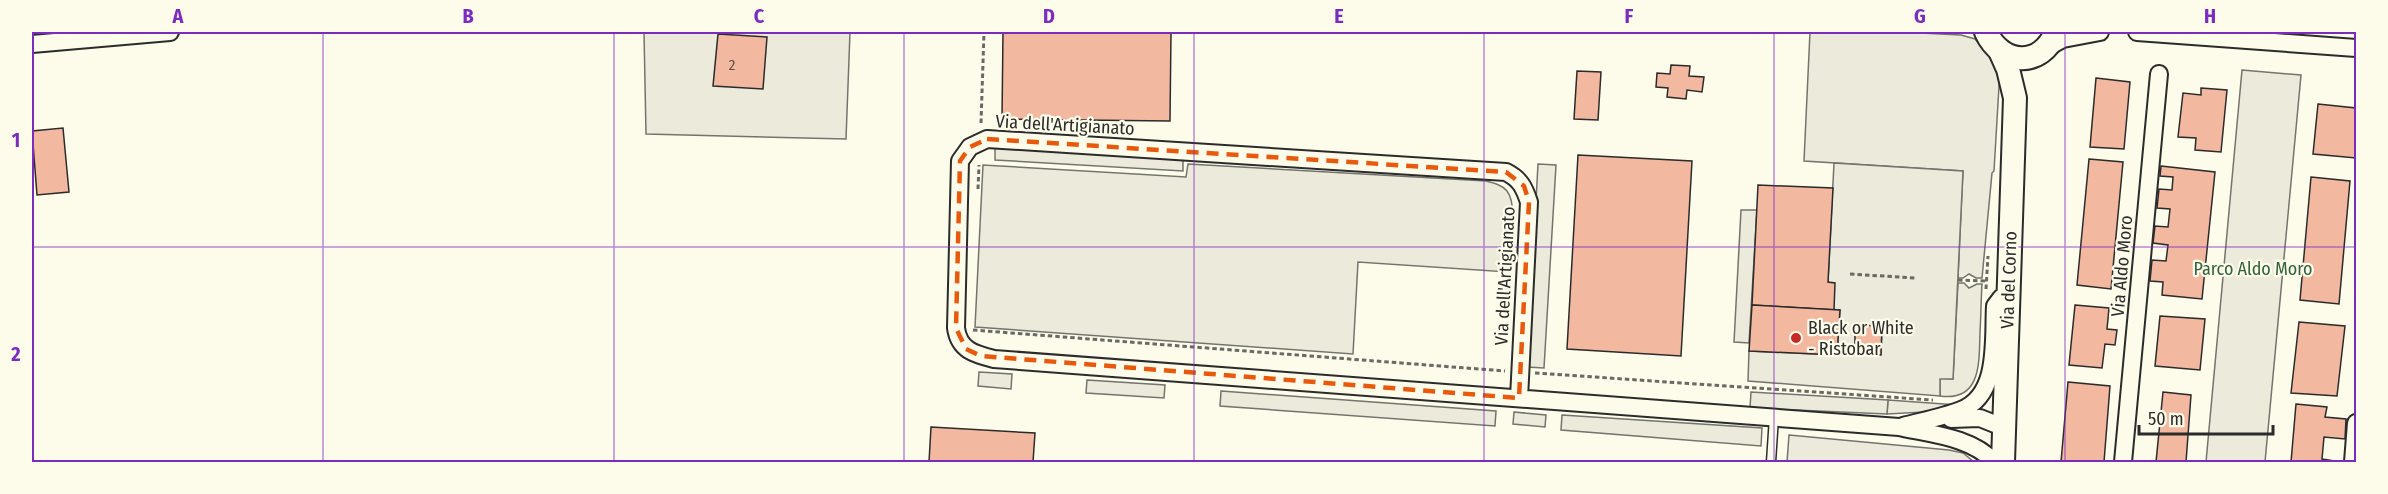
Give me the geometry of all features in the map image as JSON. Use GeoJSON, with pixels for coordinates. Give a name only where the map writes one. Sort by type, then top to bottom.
{"type":"FeatureCollection","features":[{"type":"Feature","properties":{"kind":"street"},"geometry":{"type":"LineString","coordinates":[[32,44],[170,32]]}},
{"type":"Feature","properties":{"kind":"street"},"geometry":{"type":"LineString","coordinates":[[1969,32],[1992,42],[2009,56],[2022,58],[2047,44],[2100,32]]}},
{"type":"Feature","properties":{"kind":"street"},"geometry":{"type":"LineString","coordinates":[[2137,32],[2312,38],[2356,48]]}},
{"type":"Feature","properties":{"kind":"street","name":"Via del Corno"},"geometry":{"type":"LineString","coordinates":[[1992,42],[2008,69],[2015,98],[2003,462]]}},
{"type":"Feature","properties":{"kind":"street","name":"Via del Corno"},"geometry":{"type":"LineString","coordinates":[[2015,98],[2025,71],[2047,44]]}},
{"type":"Feature","properties":{"kind":"street","name":"Via Aldo Moro"},"geometry":{"type":"LineString","coordinates":[[2123,462],[2159,74]]}},
{"type":"Feature","properties":{"kind":"street","name":"Via dell'Artigianato"},"geometry":{"type":"LineString","coordinates":[[1519,398],[1529,202],[1524,186],[1506,172],[987,140],[970,147],[960,160],[957,339],[970,351],[993,359],[1899,427],[1966,443],[1987,455],[1994,462]]}},
{"type":"Feature","properties":{"kind":"street"},"geometry":{"type":"LineString","coordinates":[[1899,427],[1963,410],[1984,390],[1990,377],[1995,306],[2001,298],[2009,295]]}},
{"type":"Feature","properties":{"kind":"street"},"geometry":{"type":"LineString","coordinates":[[1899,427],[1962,418],[1980,418],[2005,428]]}},
{"type":"Feature","properties":{"kind":"street"},"geometry":{"type":"LineString","coordinates":[[2353,462],[2356,423]]}},
{"type":"Feature","properties":{"kind":"lane"},"geometry":{"type":"LineString","coordinates":[[1771,462],[1774,417]]}},
{"type":"Feature","properties":{"kind":"path"},"geometry":{"type":"LineString","coordinates":[[978,200],[984,32]]}},
{"type":"Feature","properties":{"kind":"path"},"geometry":{"type":"LineString","coordinates":[[1985,293],[1989,249]]}},
{"type":"Feature","properties":{"kind":"path"},"geometry":{"type":"LineString","coordinates":[[1850,274],[1915,278]]}},
{"type":"Feature","properties":{"kind":"path"},"geometry":{"type":"LineString","coordinates":[[1958,280],[1986,281]]}},
{"type":"Feature","properties":{"kind":"path"},"geometry":{"type":"LineString","coordinates":[[972,328],[974,330],[1520,372],[1940,400]]}},
{"type":"Feature","properties":{"kind":"highlighted area"},"geometry":{"type":"Polygon","coordinates":[[[987,139],[1506,172],[1524,186],[1529,202],[1519,398],[981,356],[966,349],[956,328],[960,161],[970,147],[987,139]]]}},
{"type":"Feature","properties":{"kind":"green space"},"geometry":{"type":"Polygon","coordinates":[[[644,32],[850,32],[846,139],[646,134],[644,32]]]}},
{"type":"Feature","properties":{"kind":"green space"},"geometry":{"type":"Polygon","coordinates":[[[1810,32],[1961,35],[1975,39],[2000,69],[1994,171],[1982,278],[1969,274],[1958,278],[1963,171],[1804,161],[1810,32]]]}},
{"type":"Feature","properties":{"kind":"green space","name":"Parco Aldo Moro"},"geometry":{"type":"Polygon","coordinates":[[[2242,70],[2301,75],[2265,462],[2206,462],[2242,70]]]}},
{"type":"Feature","properties":{"kind":"green space"},"geometry":{"type":"Polygon","coordinates":[[[1188,164],[1495,183],[1503,187],[1511,198],[1513,218],[1508,272],[1358,262],[1353,354],[975,327],[983,165],[1186,177],[1188,164]]]}},
{"type":"Feature","properties":{"kind":"green space"},"geometry":{"type":"Polygon","coordinates":[[[1958,283],[1964,283],[1969,288],[1982,284],[1978,367],[1971,386],[1964,393],[1940,396],[1940,378],[1953,379],[1958,283]]]}},
{"type":"Feature","properties":{"kind":"green space"},"geometry":{"type":"Polygon","coordinates":[[[1888,400],[1958,405],[1924,412],[1887,414],[1888,400]]]}},
{"type":"Feature","properties":{"kind":"green space"},"geometry":{"type":"Polygon","coordinates":[[[1789,435],[1949,450],[1963,453],[1974,462],[1787,462],[1789,435]]]}},
{"type":"Feature","properties":{"kind":"shaded area"},"geometry":{"type":"Polygon","coordinates":[[[995,148],[1183,158],[1183,171],[995,160],[995,148]]]}},
{"type":"Feature","properties":{"kind":"shaded area"},"geometry":{"type":"Polygon","coordinates":[[[1834,163],[1963,171],[1953,379],[1940,379],[1940,396],[1748,381],[1749,351],[1837,355],[1840,310],[1834,310],[1828,282],[1834,163]],[[1856,325],[1855,354],[1881,354],[1882,326],[1856,325]]]}},
{"type":"Feature","properties":{"kind":"shaded area"},"geometry":{"type":"Polygon","coordinates":[[[1538,164],[1556,165],[1544,368],[1527,367],[1538,164]]]}},
{"type":"Feature","properties":{"kind":"shaded area"},"geometry":{"type":"Polygon","coordinates":[[[1741,210],[1757,210],[1749,343],[1734,342],[1741,210]]]}},
{"type":"Feature","properties":{"kind":"shaded area"},"geometry":{"type":"Polygon","coordinates":[[[979,372],[1012,374],[1011,389],[978,386],[979,372]]]}},
{"type":"Feature","properties":{"kind":"shaded area"},"geometry":{"type":"Polygon","coordinates":[[[1087,380],[1165,385],[1164,398],[1086,393],[1087,380]]]}},
{"type":"Feature","properties":{"kind":"shaded area"},"geometry":{"type":"Polygon","coordinates":[[[1221,391],[1496,411],[1495,426],[1220,406],[1221,391]]]}},
{"type":"Feature","properties":{"kind":"shaded area"},"geometry":{"type":"Polygon","coordinates":[[[1751,392],[1888,400],[1887,414],[1750,408],[1751,392]]]}},
{"type":"Feature","properties":{"kind":"shaded area"},"geometry":{"type":"Polygon","coordinates":[[[1514,412],[1546,415],[1545,427],[1513,424],[1514,412]]]}},
{"type":"Feature","properties":{"kind":"shaded area"},"geometry":{"type":"Polygon","coordinates":[[[1562,415],[1762,428],[1761,446],[1561,430],[1562,415]]]}},
{"type":"Feature","properties":{"kind":"building"},"geometry":{"type":"Polygon","coordinates":[[[1003,32],[1171,32],[1170,121],[1002,119],[1003,32]]]}},
{"type":"Feature","properties":{"kind":"building"},"geometry":{"type":"Polygon","coordinates":[[[718,34],[767,37],[763,89],[713,86],[718,34]]]}},
{"type":"Feature","properties":{"kind":"building"},"geometry":{"type":"Polygon","coordinates":[[[1671,65],[1690,66],[1689,76],[1704,77],[1702,92],[1687,90],[1686,99],[1667,97],[1668,88],[1656,87],[1657,73],[1670,74],[1671,65]]]}},
{"type":"Feature","properties":{"kind":"building"},"geometry":{"type":"Polygon","coordinates":[[[1577,71],[1601,72],[1598,120],[1574,119],[1577,71]]]}},
{"type":"Feature","properties":{"kind":"building"},"geometry":{"type":"Polygon","coordinates":[[[2096,78],[2130,82],[2124,149],[2090,147],[2096,78]]]}},
{"type":"Feature","properties":{"kind":"building"},"geometry":{"type":"Polygon","coordinates":[[[2201,88],[2227,90],[2221,152],[2195,150],[2196,138],[2178,137],[2183,93],[2201,95],[2201,88]]]}},
{"type":"Feature","properties":{"kind":"building"},"geometry":{"type":"Polygon","coordinates":[[[2318,104],[2356,108],[2356,158],[2313,154],[2318,104]]]}},
{"type":"Feature","properties":{"kind":"building"},"geometry":{"type":"Polygon","coordinates":[[[63,128],[69,192],[37,195],[32,131],[63,128]]]}},
{"type":"Feature","properties":{"kind":"building"},"geometry":{"type":"Polygon","coordinates":[[[1578,155],[1692,161],[1681,356],[1567,349],[1578,155]]]}},
{"type":"Feature","properties":{"kind":"building"},"geometry":{"type":"Polygon","coordinates":[[[2089,159],[2123,162],[2111,289],[2077,285],[2089,159]]]}},
{"type":"Feature","properties":{"kind":"building"},"geometry":{"type":"Polygon","coordinates":[[[2161,166],[2215,172],[2202,299],[2162,295],[2163,282],[2150,281],[2152,260],[2166,261],[2168,245],[2153,243],[2155,226],[2168,227],[2170,209],[2157,208],[2159,189],[2172,190],[2173,177],[2160,176],[2161,166]]]}},
{"type":"Feature","properties":{"kind":"building"},"geometry":{"type":"Polygon","coordinates":[[[2311,177],[2350,181],[2339,304],[2300,300],[2311,177]]]}},
{"type":"Feature","properties":{"kind":"building"},"geometry":{"type":"Polygon","coordinates":[[[1758,185],[1833,188],[1828,282],[1835,283],[1834,310],[1752,305],[1758,185]]]}},
{"type":"Feature","properties":{"kind":"building"},"geometry":{"type":"Polygon","coordinates":[[[1752,305],[1840,310],[1837,355],[1749,351],[1752,305]]]}},
{"type":"Feature","properties":{"kind":"building"},"geometry":{"type":"Polygon","coordinates":[[[2075,305],[2109,308],[2107,329],[2117,330],[2115,345],[2105,344],[2102,368],[2069,365],[2075,305]]]}},
{"type":"Feature","properties":{"kind":"building"},"geometry":{"type":"Polygon","coordinates":[[[2160,316],[2205,319],[2200,370],[2155,366],[2160,316]]]}},
{"type":"Feature","properties":{"kind":"building"},"geometry":{"type":"Polygon","coordinates":[[[2299,322],[2345,326],[2337,396],[2291,393],[2299,322]]]}},
{"type":"Feature","properties":{"kind":"building"},"geometry":{"type":"Polygon","coordinates":[[[1855,325],[1882,326],[1881,355],[1855,354],[1855,325]]]}},
{"type":"Feature","properties":{"kind":"building"},"geometry":{"type":"Polygon","coordinates":[[[2068,382],[2110,386],[2104,462],[2061,462],[2068,382]]]}},
{"type":"Feature","properties":{"kind":"building"},"geometry":{"type":"Polygon","coordinates":[[[2163,392],[2191,395],[2186,462],[2156,462],[2163,392]]]}},
{"type":"Feature","properties":{"kind":"building"},"geometry":{"type":"Polygon","coordinates":[[[2296,404],[2327,407],[2325,417],[2346,419],[2345,439],[2324,437],[2322,459],[2341,462],[2291,462],[2296,404]]]}},
{"type":"Feature","properties":{"kind":"building"},"geometry":{"type":"Polygon","coordinates":[[[931,427],[1035,433],[1033,462],[929,462],[931,427]]]}},
{"type":"Feature","properties":{"kind":"place","name":"Black or White - Ristobar"},"geometry":{"type":"Point","coordinates":[1796,338]}}]}
